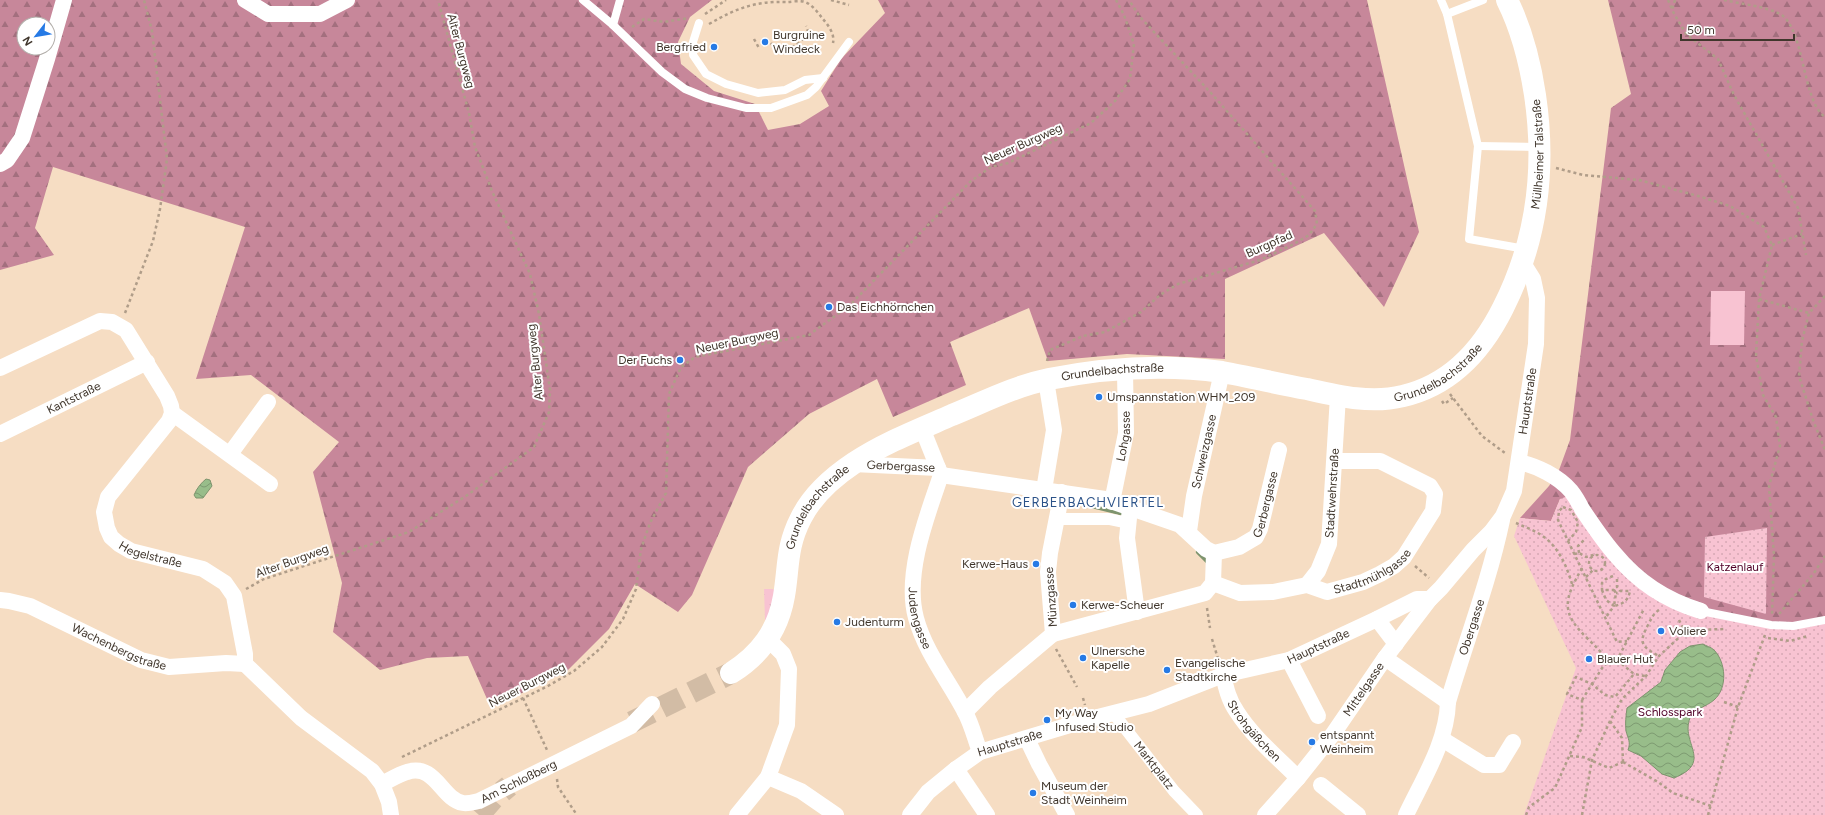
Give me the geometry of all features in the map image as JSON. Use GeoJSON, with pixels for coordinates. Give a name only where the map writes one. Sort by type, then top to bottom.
{"type":"FeatureCollection","features":[{"type":"Feature","properties":{"kind":"main road","name":"Müllheimer Talstraße"},"geometry":{"type":"LineString","coordinates":[[1506,0],[1515,17],[1528,60],[1537,111],[1540,156],[1537,203],[1525,257]]}},
{"type":"Feature","properties":{"kind":"main road","name":"Grundelbachstraße"},"geometry":{"type":"LineString","coordinates":[[731,673],[754,657],[768,639],[774,627],[784,596],[788,552],[791,540],[801,518],[824,489],[853,464],[922,428],[1010,390],[1047,379],[1087,372],[1168,368],[1203,369],[1338,396],[1367,399],[1401,397],[1430,386],[1452,373],[1471,357],[1488,335],[1512,290],[1525,257]]}},
{"type":"Feature","properties":{"kind":"street"},"geometry":{"type":"LineString","coordinates":[[0,164],[7,160],[22,138],[48,59],[64,0]]}},
{"type":"Feature","properties":{"kind":"street"},"geometry":{"type":"LineString","coordinates":[[245,0],[268,14],[320,14],[347,0]]}},
{"type":"Feature","properties":{"kind":"street","name":"Hauptstraße"},"geometry":{"type":"LineString","coordinates":[[910,815],[928,792],[980,752],[1090,719],[1149,704],[1223,675],[1289,660],[1417,599],[1436,594],[1503,516],[1514,491],[1536,344],[1538,313],[1533,278],[1525,257]]}},
{"type":"Feature","properties":{"kind":"street"},"geometry":{"type":"LineString","coordinates":[[0,368],[100,322],[106,321],[120,325],[132,338],[147,362],[171,406],[172,413],[270,484]]}},
{"type":"Feature","properties":{"kind":"street","name":"Kantstraße"},"geometry":{"type":"LineString","coordinates":[[0,434],[147,362]]}},
{"type":"Feature","properties":{"kind":"street","name":"Lohgasse"},"geometry":{"type":"LineString","coordinates":[[1112,502],[1126,433],[1125,370]]}},
{"type":"Feature","properties":{"kind":"street","name":"Schweizgasse"},"geometry":{"type":"LineString","coordinates":[[1189,531],[1194,496],[1222,372]]}},
{"type":"Feature","properties":{"kind":"street"},"geometry":{"type":"LineString","coordinates":[[1044,490],[1054,430],[1047,379]]}},
{"type":"Feature","properties":{"kind":"street","name":"Stadtwehrstraße"},"geometry":{"type":"LineString","coordinates":[[1307,585],[1318,571],[1329,544],[1338,396]]}},
{"type":"Feature","properties":{"kind":"street"},"geometry":{"type":"LineString","coordinates":[[230,454],[268,402]]}},
{"type":"Feature","properties":{"kind":"street","name":"Hegelstraße"},"geometry":{"type":"LineString","coordinates":[[172,413],[165,428],[108,498],[104,512],[107,528],[111,536],[119,544],[131,551],[203,569],[225,583],[234,596]]}},
{"type":"Feature","properties":{"kind":"street"},"geometry":{"type":"LineString","coordinates":[[922,428],[939,472]]}},
{"type":"Feature","properties":{"kind":"street","name":"Gerbergasse"},"geometry":{"type":"LineString","coordinates":[[853,464],[939,472],[1062,492],[1112,502],[1129,516],[1180,525],[1189,531],[1206,549],[1214,553],[1239,547],[1256,538],[1260,529],[1279,450]]}},
{"type":"Feature","properties":{"kind":"street","name":"Stadtmühlgasse"},"geometry":{"type":"LineString","coordinates":[[1307,585],[1327,592],[1380,574],[1394,566],[1404,557],[1433,511],[1435,494],[1430,486],[1380,461],[1335,461]]}},
{"type":"Feature","properties":{"kind":"street"},"geometry":{"type":"LineString","coordinates":[[1518,462],[1533,465],[1555,477],[1571,491],[1603,540],[1615,555],[1644,583],[1665,597],[1701,611]]}},
{"type":"Feature","properties":{"kind":"street","name":"Judengasse"},"geometry":{"type":"LineString","coordinates":[[939,472],[917,553],[914,579],[914,605],[916,617],[928,648],[965,712],[980,752]]}},
{"type":"Feature","properties":{"kind":"street","name":"Münzgasse"},"geometry":{"type":"LineString","coordinates":[[965,712],[990,687],[1055,641],[1048,572],[1050,553],[1062,492]]}},
{"type":"Feature","properties":{"kind":"street"},"geometry":{"type":"LineString","coordinates":[[1057,519],[1109,519],[1129,516],[1127,538],[1136,612]]}},
{"type":"Feature","properties":{"kind":"street","name":"Obergasse"},"geometry":{"type":"LineString","coordinates":[[1406,815],[1442,739],[1448,712],[1448,702],[1466,643],[1482,598],[1503,516]]}},
{"type":"Feature","properties":{"kind":"street"},"geometry":{"type":"LineString","coordinates":[[1209,588],[1214,553]]}},
{"type":"Feature","properties":{"kind":"street"},"geometry":{"type":"LineString","coordinates":[[1055,641],[1209,588],[1240,593],[1273,592],[1307,585]]}},
{"type":"Feature","properties":{"kind":"street","name":"Mittelgasse"},"geometry":{"type":"LineString","coordinates":[[1265,815],[1298,778],[1333,734],[1385,658],[1436,594]]}},
{"type":"Feature","properties":{"kind":"street"},"geometry":{"type":"LineString","coordinates":[[234,596],[245,654],[245,664],[301,718],[372,771],[382,784],[389,802],[391,815]]}},
{"type":"Feature","properties":{"kind":"street","name":"Wachenbergstraße"},"geometry":{"type":"LineString","coordinates":[[0,600],[30,606],[141,660],[168,667],[226,663],[245,664]]}},
{"type":"Feature","properties":{"kind":"street"},"geometry":{"type":"LineString","coordinates":[[1377,619],[1396,644]]}},
{"type":"Feature","properties":{"kind":"street"},"geometry":{"type":"LineString","coordinates":[[737,815],[768,778],[787,725],[790,686],[789,669],[783,654],[768,639]]}},
{"type":"Feature","properties":{"kind":"street"},"geometry":{"type":"LineString","coordinates":[[1385,658],[1448,702]]}},
{"type":"Feature","properties":{"kind":"street"},"geometry":{"type":"LineString","coordinates":[[1289,660],[1318,716]]}},
{"type":"Feature","properties":{"kind":"street","name":"Strohgäßchen"},"geometry":{"type":"LineString","coordinates":[[1223,675],[1228,694],[1236,712],[1251,731],[1298,778]]}},
{"type":"Feature","properties":{"kind":"street","name":"Am Schloßberg"},"geometry":{"type":"LineString","coordinates":[[382,784],[408,771],[421,771],[431,775],[457,801],[464,804],[471,803],[483,799],[630,726],[652,704]]}},
{"type":"Feature","properties":{"kind":"street","name":"Marktplatz"},"geometry":{"type":"LineString","coordinates":[[1114,714],[1174,791],[1197,815]]}},
{"type":"Feature","properties":{"kind":"street"},"geometry":{"type":"LineString","coordinates":[[1027,739],[1039,764],[1068,815]]}},
{"type":"Feature","properties":{"kind":"street"},"geometry":{"type":"LineString","coordinates":[[1442,739],[1484,765],[1499,766],[1513,742]]}},
{"type":"Feature","properties":{"kind":"street"},"geometry":{"type":"LineString","coordinates":[[956,769],[987,815]]}},
{"type":"Feature","properties":{"kind":"street"},"geometry":{"type":"LineString","coordinates":[[768,778],[801,791],[836,815]]}},
{"type":"Feature","properties":{"kind":"street"},"geometry":{"type":"LineString","coordinates":[[1321,785],[1358,815]]}},
{"type":"Feature","properties":{"kind":"lane"},"geometry":{"type":"LineString","coordinates":[[583,0],[613,25],[662,72],[685,88],[706,98],[746,108],[771,108],[807,95],[816,87],[849,42]]}},
{"type":"Feature","properties":{"kind":"lane"},"geometry":{"type":"LineString","coordinates":[[613,25],[620,0]]}},
{"type":"Feature","properties":{"kind":"lane"},"geometry":{"type":"LineString","coordinates":[[1441,0],[1447,14],[1478,146],[1469,239],[1525,257]]}},
{"type":"Feature","properties":{"kind":"lane"},"geometry":{"type":"LineString","coordinates":[[1447,14],[1483,0]]}},
{"type":"Feature","properties":{"kind":"lane"},"geometry":{"type":"LineString","coordinates":[[699,23],[693,42],[693,55],[706,74],[726,84],[758,93],[785,90],[805,80],[823,78]]}},
{"type":"Feature","properties":{"kind":"lane"},"geometry":{"type":"LineString","coordinates":[[1478,146],[1540,156]]}},
{"type":"Feature","properties":{"kind":"lane"},"geometry":{"type":"LineString","coordinates":[[1701,611],[1772,625],[1793,626],[1825,620]]}},
{"type":"Feature","properties":{"kind":"path"},"geometry":{"type":"LineString","coordinates":[[120,325],[153,241],[160,209],[167,159],[152,31],[144,0]]}},
{"type":"Feature","properties":{"kind":"path","name":"Alter Burgweg"},"geometry":{"type":"LineString","coordinates":[[234,596],[264,579],[409,532],[466,496],[534,447],[549,412],[550,390],[539,314],[530,274],[492,191],[475,147],[469,114],[438,0]]}},
{"type":"Feature","properties":{"kind":"path"},"geometry":{"type":"LineString","coordinates":[[702,13],[726,0]]}},
{"type":"Feature","properties":{"kind":"path"},"geometry":{"type":"LineString","coordinates":[[832,0],[849,4]]}},
{"type":"Feature","properties":{"kind":"path","name":"Neuer Burgweg"},"geometry":{"type":"LineString","coordinates":[[400,757],[548,686],[574,671],[602,647],[623,619],[636,589],[640,549],[650,523],[666,493],[668,394],[681,367],[695,357],[809,335],[850,305],[970,181],[991,167],[1008,163],[1091,123],[1115,101],[1130,78],[1134,44],[1124,15],[1116,0]]}},
{"type":"Feature","properties":{"kind":"path","name":"Burgpfad"},"geometry":{"type":"LineString","coordinates":[[1047,379],[1047,359],[1050,350],[1083,336],[1105,332],[1141,312],[1160,295],[1178,284],[1260,260],[1294,244],[1309,235],[1317,224],[1315,211],[1212,94],[1140,17],[1129,0]]}},
{"type":"Feature","properties":{"kind":"path"},"geometry":{"type":"LineString","coordinates":[[1668,0],[1686,34],[1718,59],[1734,95],[1798,208],[1806,254]]}},
{"type":"Feature","properties":{"kind":"path"},"geometry":{"type":"LineString","coordinates":[[1672,10],[1675,0]]}},
{"type":"Feature","properties":{"kind":"path"},"geometry":{"type":"LineString","coordinates":[[1724,0],[1780,13],[1793,27],[1813,97],[1825,117]]}},
{"type":"Feature","properties":{"kind":"path"},"geometry":{"type":"LineString","coordinates":[[696,32],[724,15],[755,3],[770,1],[804,2],[811,5],[829,26],[834,39],[833,45]]}},
{"type":"Feature","properties":{"kind":"path"},"geometry":{"type":"LineString","coordinates":[[626,26],[632,28],[644,19],[664,22],[688,19],[693,16]]}},
{"type":"Feature","properties":{"kind":"path"},"geometry":{"type":"LineString","coordinates":[[771,43],[775,49],[795,46],[809,34],[806,26]]}},
{"type":"Feature","properties":{"kind":"path"},"geometry":{"type":"LineString","coordinates":[[754,39],[759,48]]}},
{"type":"Feature","properties":{"kind":"path"},"geometry":{"type":"LineString","coordinates":[[1540,156],[1583,175],[1639,180],[1730,206],[1764,227],[1772,245],[1759,299],[1756,356],[1763,395],[1776,417],[1780,446],[1769,486],[1774,556],[1772,625]]}},
{"type":"Feature","properties":{"kind":"path"},"geometry":{"type":"LineString","coordinates":[[1772,245],[1802,234]]}},
{"type":"Feature","properties":{"kind":"path"},"geometry":{"type":"LineString","coordinates":[[1825,296],[1809,313],[1802,341],[1799,376],[1813,420],[1825,450]]}},
{"type":"Feature","properties":{"kind":"path"},"geometry":{"type":"LineString","coordinates":[[1759,299],[1809,313]]}},
{"type":"Feature","properties":{"kind":"path"},"geometry":{"type":"LineString","coordinates":[[1442,401],[1444,404],[1453,398],[1482,436],[1518,462]]}},
{"type":"Feature","properties":{"kind":"path"},"geometry":{"type":"LineString","coordinates":[[1568,541],[1576,532],[1578,522],[1571,510],[1564,507],[1559,511],[1558,520],[1574,554],[1606,617],[1617,642],[1627,641]]}},
{"type":"Feature","properties":{"kind":"path"},"geometry":{"type":"LineString","coordinates":[[1532,531],[1544,537],[1560,554],[1569,573],[1572,585]]}},
{"type":"Feature","properties":{"kind":"path"},"geometry":{"type":"LineString","coordinates":[[1579,553],[1578,546],[1583,540],[1590,539]]}},
{"type":"Feature","properties":{"kind":"path"},"geometry":{"type":"LineString","coordinates":[[1586,577],[1594,570],[1590,567],[1589,561],[1596,551]]}},
{"type":"Feature","properties":{"kind":"path"},"geometry":{"type":"LineString","coordinates":[[1574,554],[1579,553],[1586,557],[1593,555]]}},
{"type":"Feature","properties":{"kind":"path"},"geometry":{"type":"LineString","coordinates":[[1772,625],[1783,608],[1814,573],[1825,556]]}},
{"type":"Feature","properties":{"kind":"path"},"geometry":{"type":"LineString","coordinates":[[1404,557],[1436,594]]}},
{"type":"Feature","properties":{"kind":"path"},"geometry":{"type":"LineString","coordinates":[[1526,815],[1529,807],[1555,788],[1582,727],[1582,700],[1606,660],[1600,650],[1575,626],[1568,610],[1567,598],[1572,585],[1582,568]]}},
{"type":"Feature","properties":{"kind":"path"},"geometry":{"type":"LineString","coordinates":[[1614,606],[1606,600],[1602,590],[1602,584],[1611,576],[1617,575],[1617,587],[1620,591]]}},
{"type":"Feature","properties":{"kind":"path"},"geometry":{"type":"LineString","coordinates":[[1602,590],[1614,590],[1617,587]]}},
{"type":"Feature","properties":{"kind":"path"},"geometry":{"type":"LineString","coordinates":[[1209,588],[1210,628]]}},
{"type":"Feature","properties":{"kind":"path"},"geometry":{"type":"LineString","coordinates":[[1606,617],[1614,606],[1616,594],[1614,590]]}},
{"type":"Feature","properties":{"kind":"path"},"geometry":{"type":"LineString","coordinates":[[1614,606],[1626,602],[1630,591],[1620,591],[1616,594]]}},
{"type":"Feature","properties":{"kind":"path"},"geometry":{"type":"LineString","coordinates":[[1604,665],[1617,660],[1644,609]]}},
{"type":"Feature","properties":{"kind":"path"},"geometry":{"type":"LineString","coordinates":[[1659,656],[1647,650],[1643,644],[1642,636],[1654,613],[1662,609]]}},
{"type":"Feature","properties":{"kind":"path"},"geometry":{"type":"LineString","coordinates":[[1678,619],[1685,632]]}},
{"type":"Feature","properties":{"kind":"path"},"geometry":{"type":"LineString","coordinates":[[1582,815],[1592,760],[1622,699],[1646,676],[1659,656],[1685,632],[1691,630],[1730,629]]}},
{"type":"Feature","properties":{"kind":"path"},"geometry":{"type":"LineString","coordinates":[[1708,815],[1738,707],[1764,637],[1757,635]]}},
{"type":"Feature","properties":{"kind":"path"},"geometry":{"type":"LineString","coordinates":[[1212,639],[1223,675]]}},
{"type":"Feature","properties":{"kind":"path"},"geometry":{"type":"LineString","coordinates":[[1055,641],[1078,687]]}},
{"type":"Feature","properties":{"kind":"path"},"geometry":{"type":"LineString","coordinates":[[1617,660],[1634,674],[1646,676]]}},
{"type":"Feature","properties":{"kind":"path"},"geometry":{"type":"LineString","coordinates":[[1582,700],[1567,694],[1576,677],[1592,684],[1605,695],[1615,697],[1634,674]]}},
{"type":"Feature","properties":{"kind":"path"},"geometry":{"type":"LineString","coordinates":[[523,698],[541,737]]}},
{"type":"Feature","properties":{"kind":"path"},"geometry":{"type":"LineString","coordinates":[[1083,698],[1085,703]]}},
{"type":"Feature","properties":{"kind":"path"},"geometry":{"type":"LineString","coordinates":[[1724,702],[1738,707]]}},
{"type":"Feature","properties":{"kind":"path"},"geometry":{"type":"LineString","coordinates":[[1610,721],[1622,738],[1623,762]]}},
{"type":"Feature","properties":{"kind":"path"},"geometry":{"type":"LineString","coordinates":[[1570,756],[1584,757],[1609,768],[1623,762]]}},
{"type":"Feature","properties":{"kind":"path"},"geometry":{"type":"LineString","coordinates":[[1623,762],[1658,782],[1673,793],[1711,806]]}},
{"type":"Feature","properties":{"kind":"path"},"geometry":{"type":"LineString","coordinates":[[553,763],[556,771],[558,787],[577,815]]}},
{"type":"Feature","properties":{"kind":"green space"},"geometry":{"type":"Polygon","coordinates":[[[0,0],[712,0],[690,17],[678,42],[681,64],[714,91],[755,104],[768,130],[800,124],[829,106],[821,91],[841,59],[885,13],[878,0],[1367,0],[1419,232],[1384,307],[1324,233],[1225,279],[1225,359],[1127,354],[1048,361],[1029,308],[950,342],[966,385],[893,417],[877,379],[809,414],[748,467],[692,595],[678,612],[635,584],[609,629],[567,671],[491,708],[468,656],[427,658],[380,670],[333,632],[342,583],[313,472],[339,442],[251,375],[196,379],[245,227],[53,167],[35,228],[54,255],[0,270],[0,0]]]}},
{"type":"Feature","properties":{"kind":"green space"},"geometry":{"type":"Polygon","coordinates":[[[1608,0],[1825,0],[1825,620],[1793,626],[1695,613],[1648,590],[1560,499],[1551,521],[1520,518],[1549,486],[1559,470],[1570,440],[1611,108],[1631,94],[1608,0]]]}},
{"type":"Feature","properties":{"kind":"green space"},"geometry":{"type":"Polygon","coordinates":[[[1711,291],[1745,291],[1744,345],[1710,345],[1711,291]]]}},
{"type":"Feature","properties":{"kind":"green space","name":"Schlosspark"},"geometry":{"type":"Polygon","coordinates":[[[1568,496],[1604,545],[1695,613],[1793,626],[1825,620],[1825,815],[1524,815],[1576,668],[1514,536],[1520,518],[1551,521],[1560,499],[1568,496]]]}},
{"type":"Feature","properties":{"kind":"green space","name":"Katzenlauf"},"geometry":{"type":"Polygon","coordinates":[[[1767,528],[1766,614],[1704,597],[1705,537],[1767,528]]]}},
{"type":"Feature","properties":{"kind":"green space"},"geometry":{"type":"Polygon","coordinates":[[[764,589],[773,589],[775,591],[773,607],[765,621],[764,589]]]}},
{"type":"Feature","properties":{"kind":"water"},"geometry":{"type":"Polygon","coordinates":[[[206,479],[210,480],[212,486],[203,498],[196,498],[194,495],[195,492],[206,479]]]}},
{"type":"Feature","properties":{"kind":"water"},"geometry":{"type":"Polygon","coordinates":[[[1703,644],[1713,649],[1721,661],[1724,675],[1722,689],[1714,700],[1695,712],[1690,718],[1688,727],[1694,759],[1692,765],[1686,772],[1674,778],[1662,774],[1641,756],[1628,750],[1629,743],[1626,731],[1627,708],[1661,682],[1665,670],[1680,652],[1690,646],[1703,644]]]}},
{"type":"Feature","properties":{"kind":"waterway"},"geometry":{"type":"LineString","coordinates":[[1084,504],[1121,513]]}},
{"type":"Feature","properties":{"kind":"waterway"},"geometry":{"type":"LineString","coordinates":[[1198,552],[1208,562]]}},
{"type":"Feature","properties":{"kind":"tunnel"},"geometry":{"type":"LineString","coordinates":[[632,722],[731,673]]}},
{"type":"Feature","properties":{"kind":"tunnel"},"geometry":{"type":"LineString","coordinates":[[479,815],[493,799],[509,786]]}},
{"type":"Feature","properties":{"kind":"place","name":"Burgruine Windeck"},"geometry":{"type":"Point","coordinates":[765,42]}},
{"type":"Feature","properties":{"kind":"place","name":"Bergfried"},"geometry":{"type":"Point","coordinates":[714,47]}},
{"type":"Feature","properties":{"kind":"place","name":"Das Eichhörnchen"},"geometry":{"type":"Point","coordinates":[829,307]}},
{"type":"Feature","properties":{"kind":"place","name":"Der Fuchs"},"geometry":{"type":"Point","coordinates":[680,360]}},
{"type":"Feature","properties":{"kind":"place","name":"Umspannstation WHM_209"},"geometry":{"type":"Point","coordinates":[1099,397]}},
{"type":"Feature","properties":{"kind":"place","name":"Kerwe-Haus"},"geometry":{"type":"Point","coordinates":[1036,564]}},
{"type":"Feature","properties":{"kind":"place","name":"Kerwe-Scheuer"},"geometry":{"type":"Point","coordinates":[1073,605]}},
{"type":"Feature","properties":{"kind":"place","name":"Judenturm"},"geometry":{"type":"Point","coordinates":[837,622]}},
{"type":"Feature","properties":{"kind":"place","name":"Voliere"},"geometry":{"type":"Point","coordinates":[1661,631]}},
{"type":"Feature","properties":{"kind":"place","name":"Ulnersche Kapelle"},"geometry":{"type":"Point","coordinates":[1083,658]}},
{"type":"Feature","properties":{"kind":"place","name":"Blauer Hut"},"geometry":{"type":"Point","coordinates":[1589,659]}},
{"type":"Feature","properties":{"kind":"place","name":"Evangelische Stadtkirche"},"geometry":{"type":"Point","coordinates":[1167,670]}},
{"type":"Feature","properties":{"kind":"place","name":"My Way Infused Studio"},"geometry":{"type":"Point","coordinates":[1047,720]}},
{"type":"Feature","properties":{"kind":"place","name":"entspannt Weinheim"},"geometry":{"type":"Point","coordinates":[1312,742]}},
{"type":"Feature","properties":{"kind":"place","name":"Museum der Stadt Weinheim"},"geometry":{"type":"Point","coordinates":[1033,793]}},
{"type":"Feature","properties":{"kind":"district","name":"GERBERBACHVIERTEL"},"geometry":{"type":"Point","coordinates":[1088,502]}}]}
